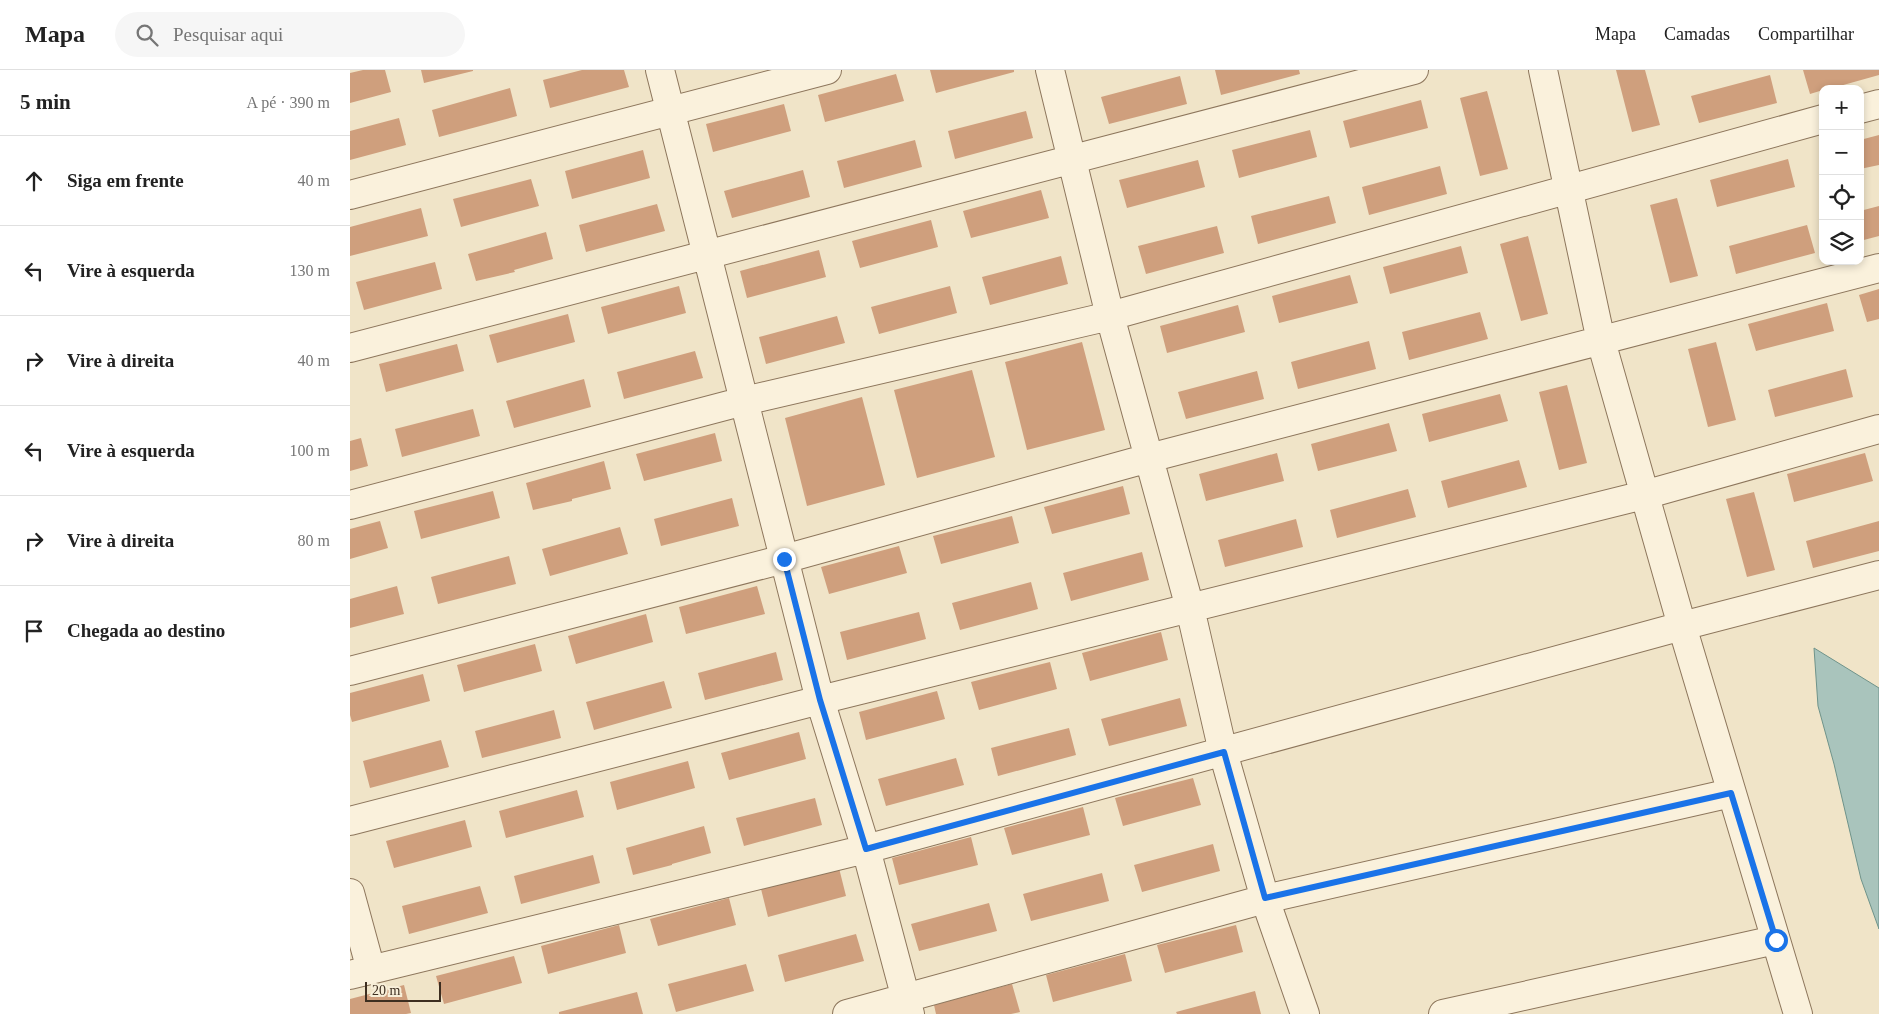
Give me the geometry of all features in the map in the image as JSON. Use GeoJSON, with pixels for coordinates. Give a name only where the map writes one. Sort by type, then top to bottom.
{"type":"FeatureCollection","features":[{"type":"Feature","properties":{"kind":"street"},"geometry":{"type":"LineString","coordinates":[[660,70],[820,700],[866,849],[908,1006]]}},
{"type":"Feature","properties":{"kind":"street"},"geometry":{"type":"LineString","coordinates":[[350,196],[827,70]]}},
{"type":"Feature","properties":{"kind":"street"},"geometry":{"type":"LineString","coordinates":[[1050,70],[1110,316],[1190,608],[1224,752],[1265,898],[1305,1014]]}},
{"type":"Feature","properties":{"kind":"street"},"geometry":{"type":"LineString","coordinates":[[350,348],[1414,70]]}},
{"type":"Feature","properties":{"kind":"street"},"geometry":{"type":"LineString","coordinates":[[1543,70],[1601,341],[1682,626],[1798,1014]]}},
{"type":"Feature","properties":{"kind":"street"},"geometry":{"type":"LineString","coordinates":[[1864,108],[1879,104]]}},
{"type":"Feature","properties":{"kind":"street"},"geometry":{"type":"LineString","coordinates":[[350,506],[744,402],[1110,316],[1819,120]]}},
{"type":"Feature","properties":{"kind":"street"},"geometry":{"type":"LineString","coordinates":[[350,671],[784,559],[1149,458],[1879,268]]}},
{"type":"Feature","properties":{"kind":"street"},"geometry":{"type":"LineString","coordinates":[[350,820],[820,700],[1644,495],[1879,429]]}},
{"type":"Feature","properties":{"kind":"street"},"geometry":{"type":"LineString","coordinates":[[350,893],[360,973],[866,849],[1682,626],[1879,575]]}},
{"type":"Feature","properties":{"kind":"street"},"geometry":{"type":"LineString","coordinates":[[847,1014],[908,1006],[1265,898],[1731,793]]}},
{"type":"Feature","properties":{"kind":"street"},"geometry":{"type":"LineString","coordinates":[[1443,1014],[1776,940]]}},
{"type":"Feature","properties":{"kind":"water"},"geometry":{"type":"Polygon","coordinates":[[[1814,648],[1879,688],[1879,929],[1861,879],[1834,764],[1818,706],[1814,648]]]}},
{"type":"Feature","properties":{"kind":"building"},"geometry":{"type":"Polygon","coordinates":[[[363,70],[385,70],[391,92],[350,103],[350,73],[363,70]]]}},
{"type":"Feature","properties":{"kind":"building"},"geometry":{"type":"Polygon","coordinates":[[[421,70],[473,70],[473,71],[424,83],[421,70]]]}},
{"type":"Feature","properties":{"kind":"building"},"geometry":{"type":"Polygon","coordinates":[[[582,70],[624,70],[629,87],[550,108],[543,80],[582,70]]]}},
{"type":"Feature","properties":{"kind":"building"},"geometry":{"type":"Polygon","coordinates":[[[930,70],[1014,70],[1014,72],[936,93],[930,70]]]}},
{"type":"Feature","properties":{"kind":"building"},"geometry":{"type":"Polygon","coordinates":[[[1215,70],[1299,70],[1300,74],[1221,95],[1215,70]]]}},
{"type":"Feature","properties":{"kind":"building"},"geometry":{"type":"Polygon","coordinates":[[[1616,70],[1645,70],[1660,125],[1632,132],[1616,70]]]}},
{"type":"Feature","properties":{"kind":"building"},"geometry":{"type":"Polygon","coordinates":[[[1803,70],[1879,70],[1879,75],[1843,85],[1819,85],[1819,91],[1810,94],[1803,70]]]}},
{"type":"Feature","properties":{"kind":"building"},"geometry":{"type":"Polygon","coordinates":[[[896,74],[904,101],[825,122],[818,95],[896,74]]]}},
{"type":"Feature","properties":{"kind":"building"},"geometry":{"type":"Polygon","coordinates":[[[1770,75],[1777,103],[1699,123],[1691,96],[1770,75]]]}},
{"type":"Feature","properties":{"kind":"building"},"geometry":{"type":"Polygon","coordinates":[[[1180,76],[1187,104],[1109,124],[1101,97],[1180,76]]]}},
{"type":"Feature","properties":{"kind":"building"},"geometry":{"type":"Polygon","coordinates":[[[510,88],[517,116],[439,137],[432,110],[510,88]]]}},
{"type":"Feature","properties":{"kind":"building"},"geometry":{"type":"Polygon","coordinates":[[[1487,91],[1508,169],[1480,176],[1460,98],[1487,91]]]}},
{"type":"Feature","properties":{"kind":"building"},"geometry":{"type":"Polygon","coordinates":[[[1421,100],[1428,128],[1350,148],[1343,121],[1421,100]]]}},
{"type":"Feature","properties":{"kind":"building"},"geometry":{"type":"Polygon","coordinates":[[[784,104],[791,131],[713,152],[706,124],[784,104]]]}},
{"type":"Feature","properties":{"kind":"building"},"geometry":{"type":"Polygon","coordinates":[[[1026,111],[1033,138],[955,159],[948,131],[1026,111]]]}},
{"type":"Feature","properties":{"kind":"building"},"geometry":{"type":"Polygon","coordinates":[[[399,118],[406,145],[350,160],[350,131],[399,118]]]}},
{"type":"Feature","properties":{"kind":"building"},"geometry":{"type":"Polygon","coordinates":[[[1310,130],[1317,157],[1239,178],[1232,150],[1310,130]]]}},
{"type":"Feature","properties":{"kind":"building"},"geometry":{"type":"Polygon","coordinates":[[[1879,135],[1879,165],[1864,168],[1864,139],[1879,135]]]}},
{"type":"Feature","properties":{"kind":"building"},"geometry":{"type":"Polygon","coordinates":[[[915,140],[922,167],[844,188],[837,161],[915,140]]]}},
{"type":"Feature","properties":{"kind":"building"},"geometry":{"type":"Polygon","coordinates":[[[643,150],[650,178],[572,199],[565,171],[643,150]]]}},
{"type":"Feature","properties":{"kind":"building"},"geometry":{"type":"Polygon","coordinates":[[[1788,159],[1795,187],[1717,207],[1710,180],[1788,159]]]}},
{"type":"Feature","properties":{"kind":"building"},"geometry":{"type":"Polygon","coordinates":[[[1198,160],[1205,187],[1127,208],[1119,180],[1198,160]]]}},
{"type":"Feature","properties":{"kind":"building"},"geometry":{"type":"Polygon","coordinates":[[[1440,166],[1447,194],[1369,215],[1362,187],[1440,166]]]}},
{"type":"Feature","properties":{"kind":"building"},"geometry":{"type":"Polygon","coordinates":[[[803,170],[810,197],[732,218],[724,191],[803,170]]]}},
{"type":"Feature","properties":{"kind":"building"},"geometry":{"type":"Polygon","coordinates":[[[531,179],[539,206],[461,227],[453,199],[531,179]]]}},
{"type":"Feature","properties":{"kind":"building"},"geometry":{"type":"Polygon","coordinates":[[[1041,190],[1049,218],[971,238],[963,211],[1041,190]]]}},
{"type":"Feature","properties":{"kind":"building"},"geometry":{"type":"Polygon","coordinates":[[[1329,196],[1336,223],[1258,244],[1251,216],[1329,196]]]}},
{"type":"Feature","properties":{"kind":"building"},"geometry":{"type":"Polygon","coordinates":[[[1677,198],[1698,276],[1670,283],[1650,205],[1677,198]]]}},
{"type":"Feature","properties":{"kind":"building"},"geometry":{"type":"Polygon","coordinates":[[[657,204],[665,231],[586,252],[579,225],[657,204]]]}},
{"type":"Feature","properties":{"kind":"building"},"geometry":{"type":"Polygon","coordinates":[[[1879,206],[1879,236],[1864,240],[1864,210],[1879,206]]]}},
{"type":"Feature","properties":{"kind":"building"},"geometry":{"type":"Polygon","coordinates":[[[421,208],[428,236],[350,256],[350,227],[421,208]]]}},
{"type":"Feature","properties":{"kind":"building"},"geometry":{"type":"Polygon","coordinates":[[[931,220],[938,247],[860,268],[852,241],[931,220]]]}},
{"type":"Feature","properties":{"kind":"building"},"geometry":{"type":"Polygon","coordinates":[[[1807,225],[1815,253],[1736,274],[1729,246],[1807,225]]]}},
{"type":"Feature","properties":{"kind":"building"},"geometry":{"type":"Polygon","coordinates":[[[1217,226],[1224,253],[1146,274],[1138,246],[1217,226]]]}},
{"type":"Feature","properties":{"kind":"building"},"geometry":{"type":"Polygon","coordinates":[[[546,232],[553,259],[514,270],[515,272],[476,281],[468,254],[546,232]]]}},
{"type":"Feature","properties":{"kind":"building"},"geometry":{"type":"Polygon","coordinates":[[[1528,236],[1548,314],[1521,321],[1500,244],[1528,236]]]}},
{"type":"Feature","properties":{"kind":"building"},"geometry":{"type":"Polygon","coordinates":[[[1461,246],[1468,273],[1390,294],[1383,267],[1461,246]]]}},
{"type":"Feature","properties":{"kind":"building"},"geometry":{"type":"Polygon","coordinates":[[[819,250],[826,277],[747,298],[740,271],[819,250]]]}},
{"type":"Feature","properties":{"kind":"building"},"geometry":{"type":"Polygon","coordinates":[[[1061,256],[1068,284],[990,305],[982,277],[1061,256]]]}},
{"type":"Feature","properties":{"kind":"building"},"geometry":{"type":"Polygon","coordinates":[[[435,262],[442,289],[364,310],[356,282],[435,262]]]}},
{"type":"Feature","properties":{"kind":"building"},"geometry":{"type":"Polygon","coordinates":[[[1350,275],[1358,303],[1279,323],[1272,296],[1350,275]]]}},
{"type":"Feature","properties":{"kind":"building"},"geometry":{"type":"Polygon","coordinates":[[[679,286],[686,313],[608,334],[601,307],[679,286]]]}},
{"type":"Feature","properties":{"kind":"building"},"geometry":{"type":"Polygon","coordinates":[[[950,286],[957,313],[879,334],[871,307],[950,286]]]}},
{"type":"Feature","properties":{"kind":"building"},"geometry":{"type":"Polygon","coordinates":[[[1879,289],[1879,319],[1867,322],[1859,295],[1879,289]]]}},
{"type":"Feature","properties":{"kind":"building"},"geometry":{"type":"Polygon","coordinates":[[[1827,303],[1834,331],[1756,351],[1748,324],[1827,303]]]}},
{"type":"Feature","properties":{"kind":"building"},"geometry":{"type":"Polygon","coordinates":[[[1238,305],[1245,332],[1167,353],[1160,326],[1238,305]]]}},
{"type":"Feature","properties":{"kind":"building"},"geometry":{"type":"Polygon","coordinates":[[[1480,312],[1488,339],[1409,360],[1402,332],[1480,312]]]}},
{"type":"Feature","properties":{"kind":"building"},"geometry":{"type":"Polygon","coordinates":[[[568,314],[575,342],[497,363],[489,335],[568,314]]]}},
{"type":"Feature","properties":{"kind":"building"},"geometry":{"type":"Polygon","coordinates":[[[837,316],[845,343],[766,364],[759,337],[837,316]]]}},
{"type":"Feature","properties":{"kind":"building"},"geometry":{"type":"Polygon","coordinates":[[[1369,341],[1376,369],[1298,389],[1291,362],[1369,341]]]}},
{"type":"Feature","properties":{"kind":"building"},"geometry":{"type":"Polygon","coordinates":[[[1082,342],[1105,430],[1027,450],[1005,362],[1082,342]]]}},
{"type":"Feature","properties":{"kind":"building"},"geometry":{"type":"Polygon","coordinates":[[[1716,342],[1736,420],[1708,427],[1688,349],[1716,342]]]}},
{"type":"Feature","properties":{"kind":"building"},"geometry":{"type":"Polygon","coordinates":[[[457,344],[464,371],[386,392],[379,364],[457,344]]]}},
{"type":"Feature","properties":{"kind":"building"},"geometry":{"type":"Polygon","coordinates":[[[695,351],[703,378],[624,399],[617,372],[695,351]]]}},
{"type":"Feature","properties":{"kind":"building"},"geometry":{"type":"Polygon","coordinates":[[[1846,369],[1853,397],[1775,417],[1768,390],[1846,369]]]}},
{"type":"Feature","properties":{"kind":"building"},"geometry":{"type":"Polygon","coordinates":[[[972,370],[995,457],[917,478],[894,390],[972,370]]]}},
{"type":"Feature","properties":{"kind":"building"},"geometry":{"type":"Polygon","coordinates":[[[1257,371],[1264,399],[1186,419],[1178,392],[1257,371]]]}},
{"type":"Feature","properties":{"kind":"building"},"geometry":{"type":"Polygon","coordinates":[[[584,379],[591,407],[514,428],[506,401],[584,379]]]}},
{"type":"Feature","properties":{"kind":"building"},"geometry":{"type":"Polygon","coordinates":[[[1567,385],[1587,463],[1559,470],[1539,392],[1567,385]]]}},
{"type":"Feature","properties":{"kind":"building"},"geometry":{"type":"Polygon","coordinates":[[[1500,394],[1508,421],[1429,442],[1422,414],[1500,394]]]}},
{"type":"Feature","properties":{"kind":"building"},"geometry":{"type":"Polygon","coordinates":[[[862,397],[885,485],[807,506],[785,418],[862,397]]]}},
{"type":"Feature","properties":{"kind":"building"},"geometry":{"type":"Polygon","coordinates":[[[473,409],[480,436],[402,457],[395,429],[473,409]]]}},
{"type":"Feature","properties":{"kind":"building"},"geometry":{"type":"Polygon","coordinates":[[[1389,423],[1397,451],[1318,471],[1311,444],[1389,423]]]}},
{"type":"Feature","properties":{"kind":"building"},"geometry":{"type":"Polygon","coordinates":[[[715,433],[722,461],[644,481],[636,454],[715,433]]]}},
{"type":"Feature","properties":{"kind":"building"},"geometry":{"type":"Polygon","coordinates":[[[361,438],[368,466],[350,471],[350,441],[361,438]]]}},
{"type":"Feature","properties":{"kind":"building"},"geometry":{"type":"Polygon","coordinates":[[[1277,453],[1284,481],[1206,501],[1199,474],[1277,453]]]}},
{"type":"Feature","properties":{"kind":"building"},"geometry":{"type":"Polygon","coordinates":[[[1865,453],[1873,481],[1794,502],[1787,474],[1865,453]]]}},
{"type":"Feature","properties":{"kind":"building"},"geometry":{"type":"Polygon","coordinates":[[[1519,460],[1527,487],[1448,508],[1441,481],[1519,460]]]}},
{"type":"Feature","properties":{"kind":"building"},"geometry":{"type":"Polygon","coordinates":[[[604,461],[611,489],[533,510],[526,483],[604,461]]]}},
{"type":"Feature","properties":{"kind":"building"},"geometry":{"type":"Polygon","coordinates":[[[1123,486],[1130,514],[1052,534],[1044,507],[1123,486]]]}},
{"type":"Feature","properties":{"kind":"building"},"geometry":{"type":"Polygon","coordinates":[[[1408,489],[1416,517],[1337,538],[1330,510],[1408,489]]]}},
{"type":"Feature","properties":{"kind":"building"},"geometry":{"type":"Polygon","coordinates":[[[493,491],[500,518],[421,539],[414,511],[493,491]]]}},
{"type":"Feature","properties":{"kind":"building"},"geometry":{"type":"Polygon","coordinates":[[[1754,492],[1775,570],[1747,577],[1726,499],[1754,492]]]}},
{"type":"Feature","properties":{"kind":"building"},"geometry":{"type":"Polygon","coordinates":[[[732,498],[739,526],[661,546],[654,519],[732,498]]]}},
{"type":"Feature","properties":{"kind":"building"},"geometry":{"type":"Polygon","coordinates":[[[1012,516],[1019,543],[941,564],[933,536],[1012,516]]]}},
{"type":"Feature","properties":{"kind":"building"},"geometry":{"type":"Polygon","coordinates":[[[1296,519],[1303,547],[1225,567],[1218,540],[1296,519]]]}},
{"type":"Feature","properties":{"kind":"building"},"geometry":{"type":"Polygon","coordinates":[[[380,521],[388,548],[350,559],[350,529],[380,521]]]}},
{"type":"Feature","properties":{"kind":"building"},"geometry":{"type":"Polygon","coordinates":[[[1879,521],[1879,551],[1813,568],[1806,541],[1879,521]]]}},
{"type":"Feature","properties":{"kind":"building"},"geometry":{"type":"Polygon","coordinates":[[[620,527],[628,554],[550,576],[542,549],[620,527]]]}},
{"type":"Feature","properties":{"kind":"building"},"geometry":{"type":"Polygon","coordinates":[[[899,546],[907,573],[829,594],[821,567],[899,546]]]}},
{"type":"Feature","properties":{"kind":"building"},"geometry":{"type":"Polygon","coordinates":[[[1142,552],[1149,580],[1071,601],[1063,573],[1142,552]]]}},
{"type":"Feature","properties":{"kind":"building"},"geometry":{"type":"Polygon","coordinates":[[[509,556],[516,584],[438,604],[431,577],[509,556]]]}},
{"type":"Feature","properties":{"kind":"building"},"geometry":{"type":"Polygon","coordinates":[[[1031,582],[1038,609],[960,630],[952,603],[1031,582]]]}},
{"type":"Feature","properties":{"kind":"building"},"geometry":{"type":"Polygon","coordinates":[[[397,586],[404,614],[350,628],[350,599],[397,586]]]}},
{"type":"Feature","properties":{"kind":"building"},"geometry":{"type":"Polygon","coordinates":[[[757,586],[765,614],[686,634],[679,607],[757,586]]]}},
{"type":"Feature","properties":{"kind":"building"},"geometry":{"type":"Polygon","coordinates":[[[919,612],[926,639],[847,660],[840,632],[919,612]]]}},
{"type":"Feature","properties":{"kind":"building"},"geometry":{"type":"Polygon","coordinates":[[[646,614],[653,642],[576,664],[568,636],[646,614]]]}},
{"type":"Feature","properties":{"kind":"building"},"geometry":{"type":"Polygon","coordinates":[[[1161,632],[1168,660],[1090,681],[1082,653],[1161,632]]]}},
{"type":"Feature","properties":{"kind":"building"},"geometry":{"type":"Polygon","coordinates":[[[535,644],[542,671],[464,692],[457,665],[535,644]]]}},
{"type":"Feature","properties":{"kind":"building"},"geometry":{"type":"Polygon","coordinates":[[[776,652],[783,680],[705,700],[698,673],[776,652]]]}},
{"type":"Feature","properties":{"kind":"building"},"geometry":{"type":"Polygon","coordinates":[[[1050,662],[1057,689],[979,710],[971,682],[1050,662]]]}},
{"type":"Feature","properties":{"kind":"building"},"geometry":{"type":"Polygon","coordinates":[[[423,674],[430,701],[352,722],[350,715],[350,693],[423,674]]]}},
{"type":"Feature","properties":{"kind":"building"},"geometry":{"type":"Polygon","coordinates":[[[664,681],[672,708],[594,730],[586,702],[664,681]]]}},
{"type":"Feature","properties":{"kind":"building"},"geometry":{"type":"Polygon","coordinates":[[[937,691],[945,719],[866,740],[859,712],[937,691]]]}},
{"type":"Feature","properties":{"kind":"building"},"geometry":{"type":"Polygon","coordinates":[[[1180,698],[1187,726],[1109,746],[1101,719],[1180,698]]]}},
{"type":"Feature","properties":{"kind":"building"},"geometry":{"type":"Polygon","coordinates":[[[554,710],[561,738],[482,758],[475,731],[554,710]]]}},
{"type":"Feature","properties":{"kind":"building"},"geometry":{"type":"Polygon","coordinates":[[[1069,728],[1076,755],[998,776],[991,748],[1069,728]]]}},
{"type":"Feature","properties":{"kind":"building"},"geometry":{"type":"Polygon","coordinates":[[[799,732],[806,759],[729,780],[721,753],[799,732]]]}},
{"type":"Feature","properties":{"kind":"building"},"geometry":{"type":"Polygon","coordinates":[[[441,740],[449,767],[370,788],[363,761],[441,740]]]}},
{"type":"Feature","properties":{"kind":"building"},"geometry":{"type":"Polygon","coordinates":[[[956,758],[964,785],[886,806],[878,779],[956,758]]]}},
{"type":"Feature","properties":{"kind":"building"},"geometry":{"type":"Polygon","coordinates":[[[688,761],[695,788],[617,810],[610,782],[688,761]]]}},
{"type":"Feature","properties":{"kind":"building"},"geometry":{"type":"Polygon","coordinates":[[[1193,778],[1201,805],[1123,826],[1115,798],[1193,778]]]}},
{"type":"Feature","properties":{"kind":"building"},"geometry":{"type":"Polygon","coordinates":[[[577,790],[584,817],[506,838],[499,811],[577,790]]]}},
{"type":"Feature","properties":{"kind":"building"},"geometry":{"type":"Polygon","coordinates":[[[815,798],[822,825],[744,846],[736,818],[815,798]]]}},
{"type":"Feature","properties":{"kind":"building"},"geometry":{"type":"Polygon","coordinates":[[[1083,807],[1090,835],[1012,855],[1004,828],[1083,807]]]}},
{"type":"Feature","properties":{"kind":"building"},"geometry":{"type":"Polygon","coordinates":[[[465,820],[472,847],[394,868],[386,841],[465,820]]]}},
{"type":"Feature","properties":{"kind":"building"},"geometry":{"type":"Polygon","coordinates":[[[704,826],[711,853],[633,875],[626,848],[704,826]]]}},
{"type":"Feature","properties":{"kind":"building"},"geometry":{"type":"Polygon","coordinates":[[[971,837],[978,865],[899,885],[892,858],[971,837]]]}},
{"type":"Feature","properties":{"kind":"building"},"geometry":{"type":"Polygon","coordinates":[[[1213,844],[1220,871],[1142,892],[1134,865],[1213,844]]]}},
{"type":"Feature","properties":{"kind":"building"},"geometry":{"type":"Polygon","coordinates":[[[593,855],[600,883],[521,904],[514,876],[593,855]]]}},
{"type":"Feature","properties":{"kind":"building"},"geometry":{"type":"Polygon","coordinates":[[[839,868],[846,896],[768,917],[761,889],[839,868]]]}},
{"type":"Feature","properties":{"kind":"building"},"geometry":{"type":"Polygon","coordinates":[[[1102,873],[1109,901],[1031,921],[1023,894],[1102,873]]]}},
{"type":"Feature","properties":{"kind":"building"},"geometry":{"type":"Polygon","coordinates":[[[480,886],[488,913],[409,934],[402,906],[480,886]]]}},
{"type":"Feature","properties":{"kind":"building"},"geometry":{"type":"Polygon","coordinates":[[[729,898],[736,925],[658,946],[650,919],[729,898]]]}},
{"type":"Feature","properties":{"kind":"building"},"geometry":{"type":"Polygon","coordinates":[[[989,903],[997,931],[919,951],[911,924],[989,903]]]}},
{"type":"Feature","properties":{"kind":"building"},"geometry":{"type":"Polygon","coordinates":[[[619,925],[626,953],[548,974],[541,946],[619,925]]]}},
{"type":"Feature","properties":{"kind":"building"},"geometry":{"type":"Polygon","coordinates":[[[1236,925],[1243,952],[1165,973],[1157,945],[1236,925]]]}},
{"type":"Feature","properties":{"kind":"building"},"geometry":{"type":"Polygon","coordinates":[[[856,934],[864,961],[785,982],[778,955],[856,934]]]}},
{"type":"Feature","properties":{"kind":"building"},"geometry":{"type":"Polygon","coordinates":[[[1125,954],[1132,981],[1053,1002],[1046,975],[1125,954]]]}},
{"type":"Feature","properties":{"kind":"building"},"geometry":{"type":"Polygon","coordinates":[[[514,956],[522,983],[444,1004],[436,976],[514,956]]]}},
{"type":"Feature","properties":{"kind":"building"},"geometry":{"type":"Polygon","coordinates":[[[746,964],[754,991],[676,1012],[668,984],[746,964]]]}},
{"type":"Feature","properties":{"kind":"building"},"geometry":{"type":"Polygon","coordinates":[[[1012,984],[1020,1012],[1011,1014],[936,1014],[934,1005],[1012,984]]]}},
{"type":"Feature","properties":{"kind":"building"},"geometry":{"type":"Polygon","coordinates":[[[404,985],[411,1013],[350,1014],[350,999],[404,985]]]}},
{"type":"Feature","properties":{"kind":"building"},"geometry":{"type":"Polygon","coordinates":[[[1255,991],[1261,1014],[1177,1014],[1176,1012],[1255,991]]]}},
{"type":"Feature","properties":{"kind":"building"},"geometry":{"type":"Polygon","coordinates":[[[637,992],[643,1014],[559,1014],[559,1012],[637,992]]]}},
{"type":"Feature","properties":{"kind":"route"},"geometry":{"type":"LineString","coordinates":[[784,559],[820,700],[866,849],[1224,752],[1265,898],[1731,793],[1776,940]]}}]}
